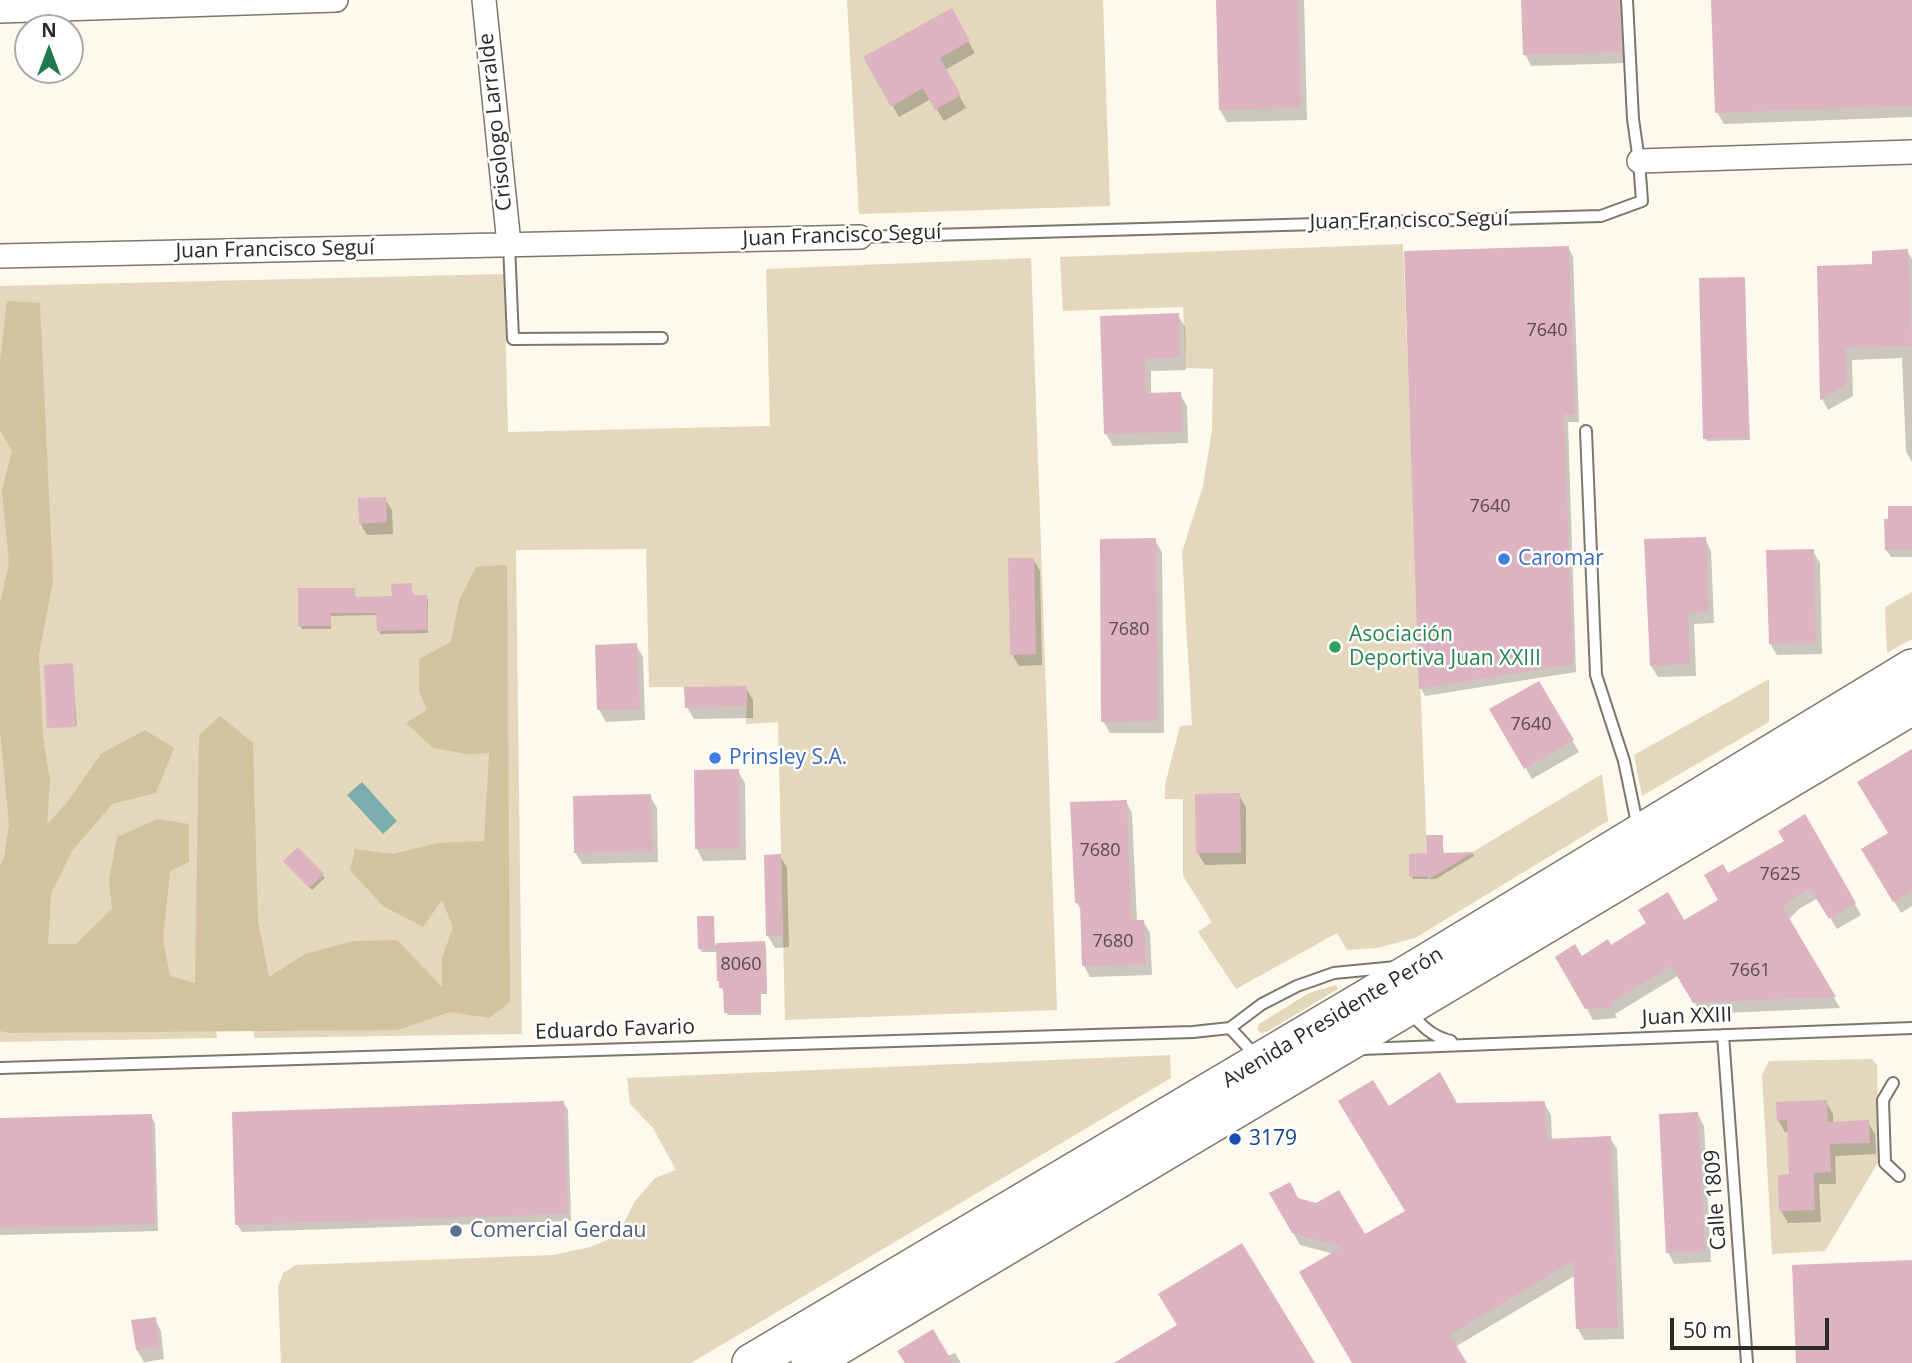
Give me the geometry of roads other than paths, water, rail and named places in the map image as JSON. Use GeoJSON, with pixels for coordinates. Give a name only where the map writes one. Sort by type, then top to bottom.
{"type":"FeatureCollection","features":[{"type":"Feature","properties":{"kind":"main road","name":"Avenida Presidente Perón"},"geometry":{"type":"LineString","coordinates":[[810,1363],[1270,1071],[1336,1049],[1396,996],[1421,967],[1912,668]]}},
{"type":"Feature","properties":{"kind":"main road","name":"Avenida Presidente Perón"},"geometry":{"type":"LineString","coordinates":[[751,1363],[1912,706]]}},
{"type":"Feature","properties":{"kind":"street"},"geometry":{"type":"LineString","coordinates":[[0,11],[336,0]]}},
{"type":"Feature","properties":{"kind":"street","name":"Crisologo Larralde"},"geometry":{"type":"LineString","coordinates":[[484,0],[509,244]]}},
{"type":"Feature","properties":{"kind":"street"},"geometry":{"type":"LineString","coordinates":[[1639,161],[1912,152]]}},
{"type":"Feature","properties":{"kind":"street","name":"Juan Francisco Seguí"},"geometry":{"type":"LineString","coordinates":[[0,256],[860,237]]}},
{"type":"Feature","properties":{"kind":"lane"},"geometry":{"type":"LineString","coordinates":[[1627,0],[1633,119],[1639,161]]}},
{"type":"Feature","properties":{"kind":"lane","name":"Juan Francisco Seguí"},"geometry":{"type":"LineString","coordinates":[[860,237],[1601,216],[1642,201],[1639,161]]}},
{"type":"Feature","properties":{"kind":"lane"},"geometry":{"type":"LineString","coordinates":[[509,244],[513,339],[662,338]]}},
{"type":"Feature","properties":{"kind":"lane"},"geometry":{"type":"LineString","coordinates":[[1586,430],[1595,675],[1624,761],[1639,834]]}},
{"type":"Feature","properties":{"kind":"lane"},"geometry":{"type":"LineString","coordinates":[[1270,1071],[1230,1028],[1262,1004],[1297,986],[1334,973],[1421,967]]}},
{"type":"Feature","properties":{"kind":"lane","name":"Juan XXIII"},"geometry":{"type":"LineString","coordinates":[[1334,973],[1364,979],[1396,996],[1421,1026],[1441,1039],[1464,1044]]}},
{"type":"Feature","properties":{"kind":"lane","name":"Eduardo Favario"},"geometry":{"type":"LineString","coordinates":[[0,1069],[1193,1032],[1230,1028]]}},
{"type":"Feature","properties":{"kind":"lane","name":"Juan XXIII"},"geometry":{"type":"LineString","coordinates":[[1336,1049],[1912,1028]]}},
{"type":"Feature","properties":{"kind":"lane","name":"Calle 1809"},"geometry":{"type":"LineString","coordinates":[[1723,1035],[1746,1363]]}},
{"type":"Feature","properties":{"kind":"lane"},"geometry":{"type":"LineString","coordinates":[[1893,1083],[1883,1100],[1885,1163],[1899,1176]]}},
{"type":"Feature","properties":{"kind":"water"},"geometry":{"type":"Polygon","coordinates":[[[362,782],[397,821],[383,834],[347,795],[362,782]]]}},
{"type":"Feature","properties":{"kind":"place","name":"Caromar"},"geometry":{"type":"Point","coordinates":[1504,559]}},
{"type":"Feature","properties":{"kind":"place","name":"Asociación Deportiva Juan XXIII"},"geometry":{"type":"Point","coordinates":[1335,647]}},
{"type":"Feature","properties":{"kind":"place","name":"Prinsley S.A."},"geometry":{"type":"Point","coordinates":[715,758]}},
{"type":"Feature","properties":{"kind":"place","name":"3179"},"geometry":{"type":"Point","coordinates":[1235,1139]}},
{"type":"Feature","properties":{"kind":"place","name":"Comercial Gerdau"},"geometry":{"type":"Point","coordinates":[456,1231]}}]}
